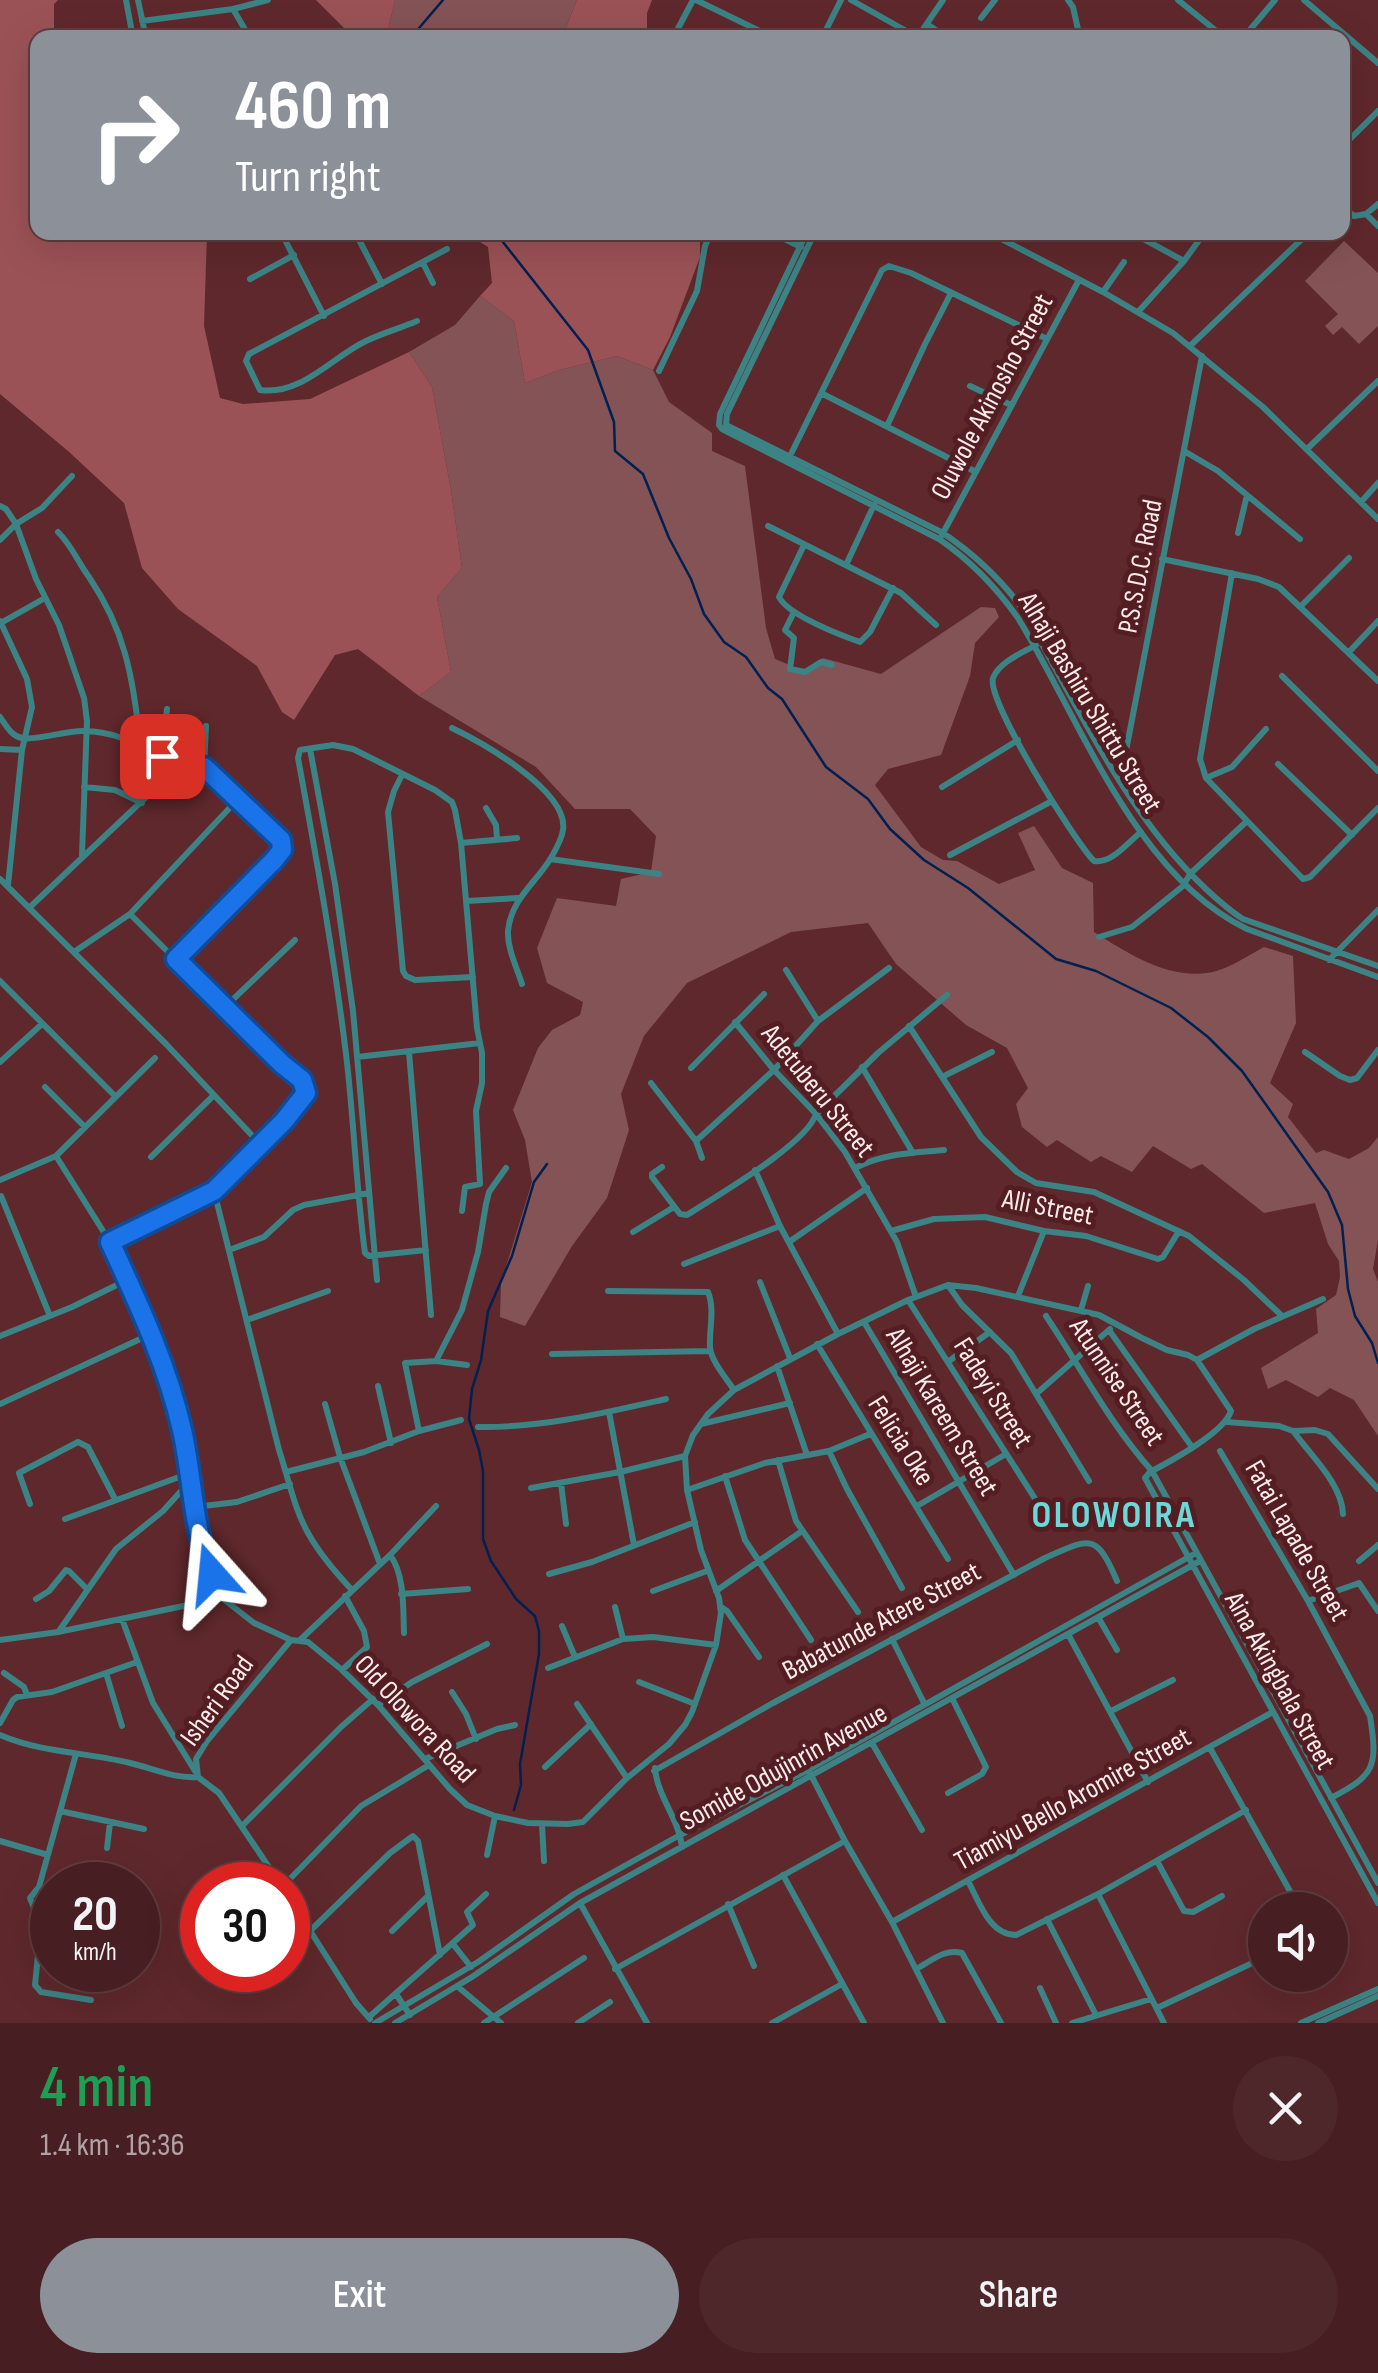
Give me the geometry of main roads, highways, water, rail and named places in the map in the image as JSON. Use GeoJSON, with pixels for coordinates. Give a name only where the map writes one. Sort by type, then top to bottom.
{"type":"FeatureCollection","features":[{"type":"Feature","properties":{"kind":"waterway"},"geometry":{"type":"LineString","coordinates":[[417,30],[443,0]]}},
{"type":"Feature","properties":{"kind":"waterway"},"geometry":{"type":"LineString","coordinates":[[501,240],[588,350],[614,422],[615,451],[643,474],[704,614],[724,642],[746,657],[768,688],[782,699],[826,767],[868,799],[890,829],[924,860],[968,888],[1056,959],[1096,971],[1171,1008],[1242,1071],[1328,1192],[1342,1225],[1348,1289],[1355,1316],[1372,1343],[1378,1363]]}},
{"type":"Feature","properties":{"kind":"waterway"},"geometry":{"type":"LineString","coordinates":[[514,1810],[521,1785],[520,1764],[539,1654],[539,1631],[535,1616],[516,1599],[491,1561],[483,1539],[483,1471],[469,1419],[488,1311],[512,1256],[534,1182],[547,1164]]}},
{"type":"Feature","properties":{"kind":"district","name":"OLOWOIRA"},"geometry":{"type":"Point","coordinates":[1114,1514]}}]}
